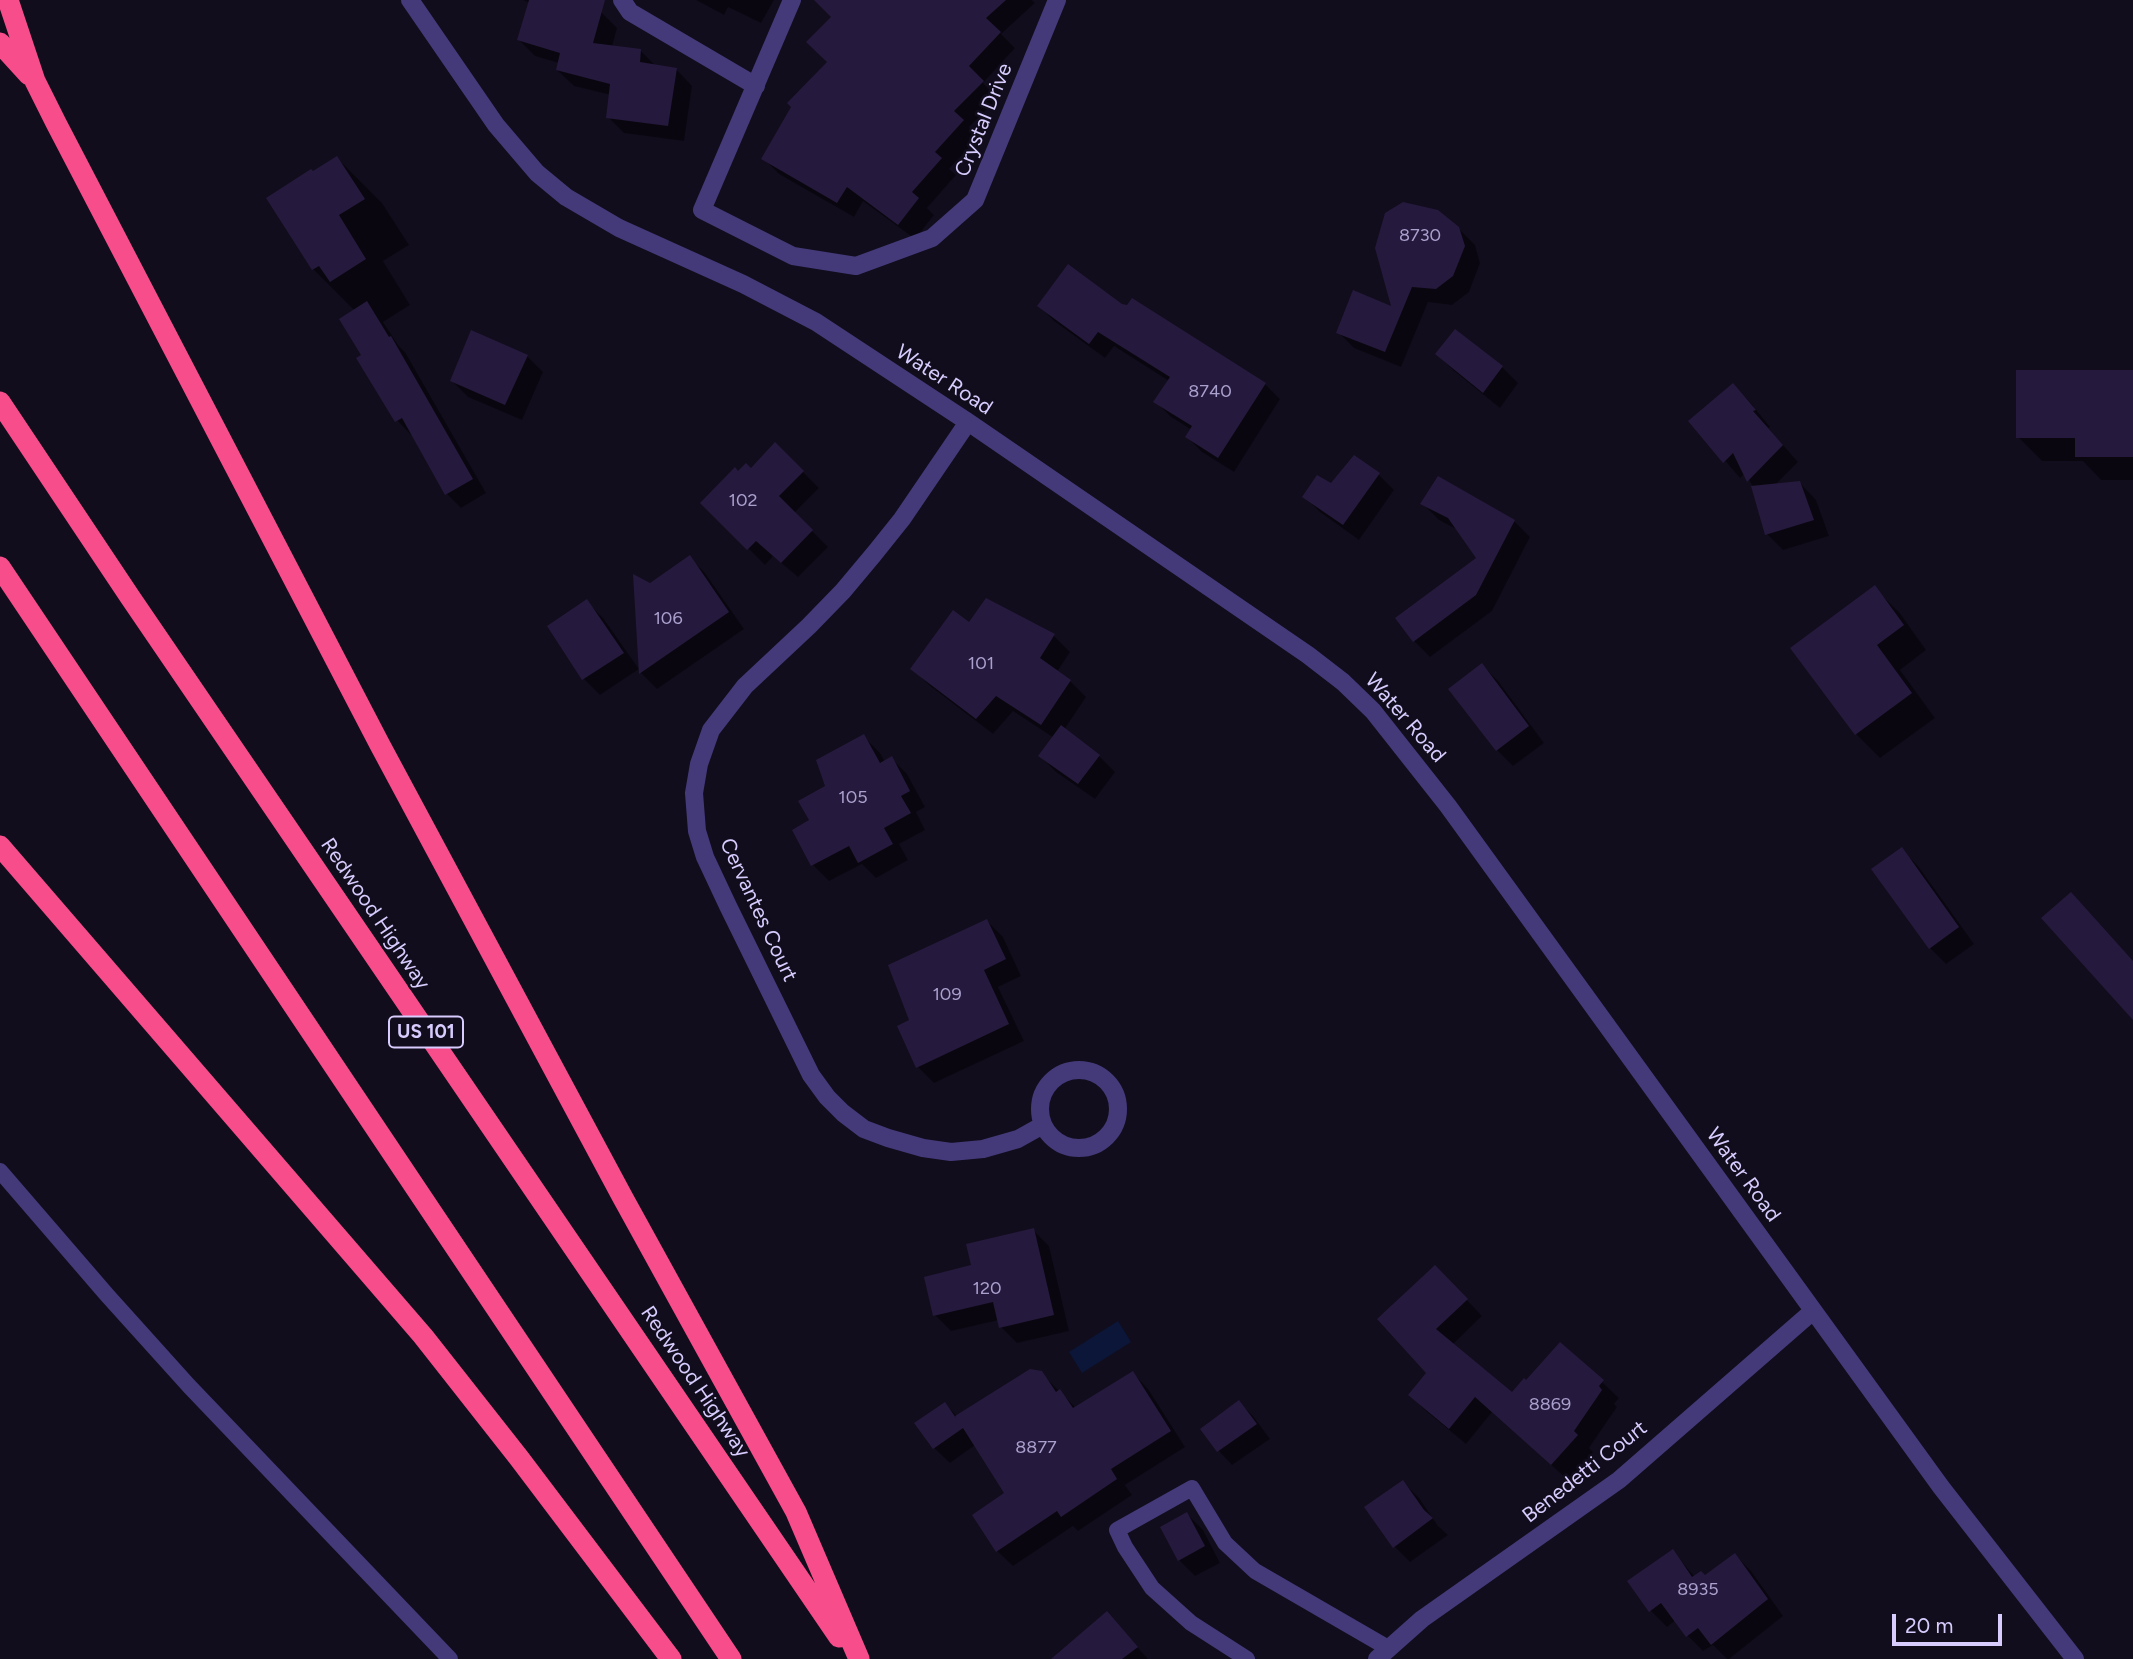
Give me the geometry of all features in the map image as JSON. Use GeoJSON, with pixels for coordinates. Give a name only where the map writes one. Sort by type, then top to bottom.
{"type":"FeatureCollection","features":[{"type":"Feature","properties":{"kind":"highway"},"geometry":{"type":"LineString","coordinates":[[8,0],[35,82],[386,757],[597,1150],[796,1512],[857,1659]]}},
{"type":"Feature","properties":{"kind":"highway"},"geometry":{"type":"LineString","coordinates":[[0,43],[35,82]]}},
{"type":"Feature","properties":{"kind":"highway","name":"Redwood Highway"},"geometry":{"type":"LineString","coordinates":[[0,402],[177,666],[857,1659]]}},
{"type":"Feature","properties":{"kind":"highway"},"geometry":{"type":"LineString","coordinates":[[0,567],[731,1659]]}},
{"type":"Feature","properties":{"kind":"highway"},"geometry":{"type":"LineString","coordinates":[[0,846],[423,1336],[671,1659]]}},
{"type":"Feature","properties":{"kind":"street","name":"Water Road"},"geometry":{"type":"LineString","coordinates":[[410,0],[496,125],[537,173],[566,197],[619,228],[743,284],[816,322],[968,422],[1308,655],[1343,682],[1373,711],[1448,806],[1941,1487],[2075,1659]]}},
{"type":"Feature","properties":{"kind":"street"},"geometry":{"type":"LineString","coordinates":[[622,0],[631,12],[757,86],[792,0]]}},
{"type":"Feature","properties":{"kind":"street","name":"Crystal Drive"},"geometry":{"type":"LineString","coordinates":[[757,86],[702,210],[793,256],[856,266],[932,238],[975,200],[1057,0]]}},
{"type":"Feature","properties":{"kind":"street","name":"Cervantes Court"},"geometry":{"type":"LineString","coordinates":[[968,422],[902,519],[859,572],[809,626],[745,686],[711,730],[699,764],[694,793],[697,831],[711,869],[811,1075],[827,1097],[844,1113],[864,1129],[888,1138],[923,1148],[951,1152],[983,1149],[1017,1139],[1043,1125]]}},
{"type":"Feature","properties":{"kind":"street"},"geometry":{"type":"LineString","coordinates":[[1078,1069],[1091,1071],[1111,1085],[1119,1108],[1117,1120],[1111,1132],[1101,1141],[1089,1147],[1075,1148],[1062,1144],[1051,1136],[1043,1125],[1041,1098],[1056,1077],[1078,1069]]}},
{"type":"Feature","properties":{"kind":"street","name":"Benedetti Court"},"geometry":{"type":"LineString","coordinates":[[1382,1653],[1422,1619],[1619,1480],[1813,1311]]}},
{"type":"Feature","properties":{"kind":"lane"},"geometry":{"type":"LineString","coordinates":[[0,1171],[189,1386],[450,1659]]}},
{"type":"Feature","properties":{"kind":"lane"},"geometry":{"type":"LineString","coordinates":[[1247,1659],[1191,1623],[1152,1588],[1117,1530],[1192,1488],[1225,1543],[1255,1571],[1382,1653]]}},
{"type":"Feature","properties":{"kind":"water"},"geometry":{"type":"Polygon","coordinates":[[[1118,1321],[1131,1342],[1082,1373],[1069,1352],[1118,1321]]]}},
{"type":"Feature","properties":{"kind":"building"},"geometry":{"type":"Polygon","coordinates":[[[529,0],[605,0],[593,43],[641,49],[640,62],[677,68],[668,126],[606,118],[610,84],[556,70],[560,53],[517,40],[529,0]]]}},
{"type":"Feature","properties":{"kind":"building"},"geometry":{"type":"Polygon","coordinates":[[[814,0],[1006,0],[986,18],[1001,32],[969,66],[984,81],[954,111],[964,120],[935,152],[942,158],[912,192],[919,198],[898,225],[847,187],[837,203],[761,159],[791,107],[787,103],[827,62],[806,42],[831,17],[814,0]]]}},
{"type":"Feature","properties":{"kind":"building"},"geometry":{"type":"Polygon","coordinates":[[[337,156],[365,199],[339,215],[366,259],[330,282],[319,266],[312,270],[266,198],[337,156]]]}},
{"type":"Feature","properties":{"kind":"building"},"geometry":{"type":"Polygon","coordinates":[[[1403,202],[1438,210],[1459,227],[1465,246],[1453,276],[1436,289],[1412,287],[1385,352],[1336,333],[1353,290],[1391,306],[1375,248],[1385,213],[1403,202]]]}},
{"type":"Feature","properties":{"kind":"building"},"geometry":{"type":"Polygon","coordinates":[[[1068,264],[1122,304],[1127,305],[1132,298],[1266,383],[1218,458],[1185,437],[1192,426],[1153,402],[1170,377],[1098,332],[1089,344],[1037,306],[1068,264]]]}},
{"type":"Feature","properties":{"kind":"building"},"geometry":{"type":"Polygon","coordinates":[[[367,301],[389,337],[391,336],[473,479],[445,495],[402,418],[395,422],[356,358],[361,355],[339,319],[367,301]]]}},
{"type":"Feature","properties":{"kind":"building"},"geometry":{"type":"Polygon","coordinates":[[[1455,329],[1503,366],[1483,393],[1435,354],[1455,329]]]}},
{"type":"Feature","properties":{"kind":"building"},"geometry":{"type":"Polygon","coordinates":[[[471,330],[528,355],[505,405],[450,381],[471,330]]]}},
{"type":"Feature","properties":{"kind":"building"},"geometry":{"type":"Polygon","coordinates":[[[2016,370],[2133,370],[2133,457],[2075,457],[2075,438],[2016,438],[2016,370]]]}},
{"type":"Feature","properties":{"kind":"building"},"geometry":{"type":"Polygon","coordinates":[[[1733,383],[1783,445],[1747,482],[1733,453],[1723,463],[1688,421],[1733,383]]]}},
{"type":"Feature","properties":{"kind":"building"},"geometry":{"type":"Polygon","coordinates":[[[775,442],[804,471],[779,496],[813,530],[781,563],[756,541],[747,550],[700,503],[735,467],[738,471],[746,463],[751,468],[775,442]]]}},
{"type":"Feature","properties":{"kind":"building"},"geometry":{"type":"Polygon","coordinates":[[[1354,455],[1380,473],[1343,525],[1302,497],[1317,475],[1331,483],[1354,455]]]}},
{"type":"Feature","properties":{"kind":"building"},"geometry":{"type":"Polygon","coordinates":[[[1438,476],[1515,520],[1476,595],[1413,642],[1395,618],[1476,558],[1448,518],[1420,504],[1438,476]]]}},
{"type":"Feature","properties":{"kind":"building"},"geometry":{"type":"Polygon","coordinates":[[[1800,481],[1814,520],[1765,535],[1751,486],[1800,481]]]}},
{"type":"Feature","properties":{"kind":"building"},"geometry":{"type":"Polygon","coordinates":[[[690,555],[729,612],[639,674],[633,574],[650,583],[690,555]]]}},
{"type":"Feature","properties":{"kind":"building"},"geometry":{"type":"Polygon","coordinates":[[[1875,585],[1904,625],[1877,645],[1912,693],[1855,735],[1790,648],[1875,585]]]}},
{"type":"Feature","properties":{"kind":"building"},"geometry":{"type":"Polygon","coordinates":[[[986,598],[1055,634],[1040,658],[1071,680],[1041,725],[996,696],[976,719],[910,669],[953,610],[969,622],[986,598]]]}},
{"type":"Feature","properties":{"kind":"building"},"geometry":{"type":"Polygon","coordinates":[[[587,599],[624,653],[582,680],[547,626],[587,599]]]}},
{"type":"Feature","properties":{"kind":"building"},"geometry":{"type":"Polygon","coordinates":[[[1482,663],[1529,726],[1496,751],[1448,689],[1482,663]]]}},
{"type":"Feature","properties":{"kind":"building"},"geometry":{"type":"Polygon","coordinates":[[[1061,725],[1100,755],[1078,784],[1038,756],[1061,725]]]}},
{"type":"Feature","properties":{"kind":"building"},"geometry":{"type":"Polygon","coordinates":[[[864,734],[880,763],[892,756],[910,791],[901,796],[911,813],[884,828],[893,844],[858,863],[849,846],[811,866],[792,830],[809,820],[798,801],[825,786],[816,760],[864,734]]]}},
{"type":"Feature","properties":{"kind":"building"},"geometry":{"type":"Polygon","coordinates":[[[1902,847],[1959,927],[1929,949],[1871,869],[1902,847]]]}},
{"type":"Feature","properties":{"kind":"building"},"geometry":{"type":"Polygon","coordinates":[[[2071,892],[2133,961],[2133,1020],[2041,918],[2071,892]]]}},
{"type":"Feature","properties":{"kind":"building"},"geometry":{"type":"Polygon","coordinates":[[[987,919],[1006,959],[984,970],[1009,1024],[916,1068],[897,1026],[909,1020],[888,965],[987,919]]]}},
{"type":"Feature","properties":{"kind":"building"},"geometry":{"type":"Polygon","coordinates":[[[1034,1228],[1054,1315],[999,1328],[993,1302],[933,1316],[924,1277],[971,1265],[966,1244],[1034,1228]]]}},
{"type":"Feature","properties":{"kind":"building"},"geometry":{"type":"Polygon","coordinates":[[[1435,1265],[1468,1299],[1436,1329],[1512,1392],[1560,1342],[1604,1380],[1599,1386],[1602,1390],[1574,1431],[1578,1435],[1551,1465],[1475,1397],[1449,1429],[1408,1395],[1426,1373],[1377,1319],[1435,1265]]]}},
{"type":"Feature","properties":{"kind":"building"},"geometry":{"type":"Polygon","coordinates":[[[1030,1369],[1042,1371],[1056,1392],[1060,1389],[1073,1408],[1133,1371],[1171,1431],[1111,1469],[1117,1479],[1061,1517],[1057,1511],[996,1552],[972,1515],[1004,1493],[963,1428],[933,1449],[914,1423],[945,1402],[956,1418],[955,1416],[1030,1369]]]}},
{"type":"Feature","properties":{"kind":"building"},"geometry":{"type":"Polygon","coordinates":[[[1239,1400],[1257,1424],[1217,1452],[1200,1429],[1239,1400]]]}},
{"type":"Feature","properties":{"kind":"building"},"geometry":{"type":"Polygon","coordinates":[[[1403,1480],[1424,1510],[1433,1518],[1393,1548],[1364,1507],[1403,1480]]]}},
{"type":"Feature","properties":{"kind":"building"},"geometry":{"type":"Polygon","coordinates":[[[1187,1512],[1205,1546],[1178,1561],[1160,1527],[1187,1512]]]}},
{"type":"Feature","properties":{"kind":"building"},"geometry":{"type":"Polygon","coordinates":[[[1673,1549],[1692,1577],[1701,1571],[1705,1575],[1735,1553],[1768,1599],[1711,1645],[1698,1628],[1686,1637],[1661,1603],[1649,1612],[1627,1581],[1673,1549]]]}},
{"type":"Feature","properties":{"kind":"building"},"geometry":{"type":"Polygon","coordinates":[[[1107,1611],[1138,1647],[1122,1659],[1051,1659],[1107,1611]]]}}]}
